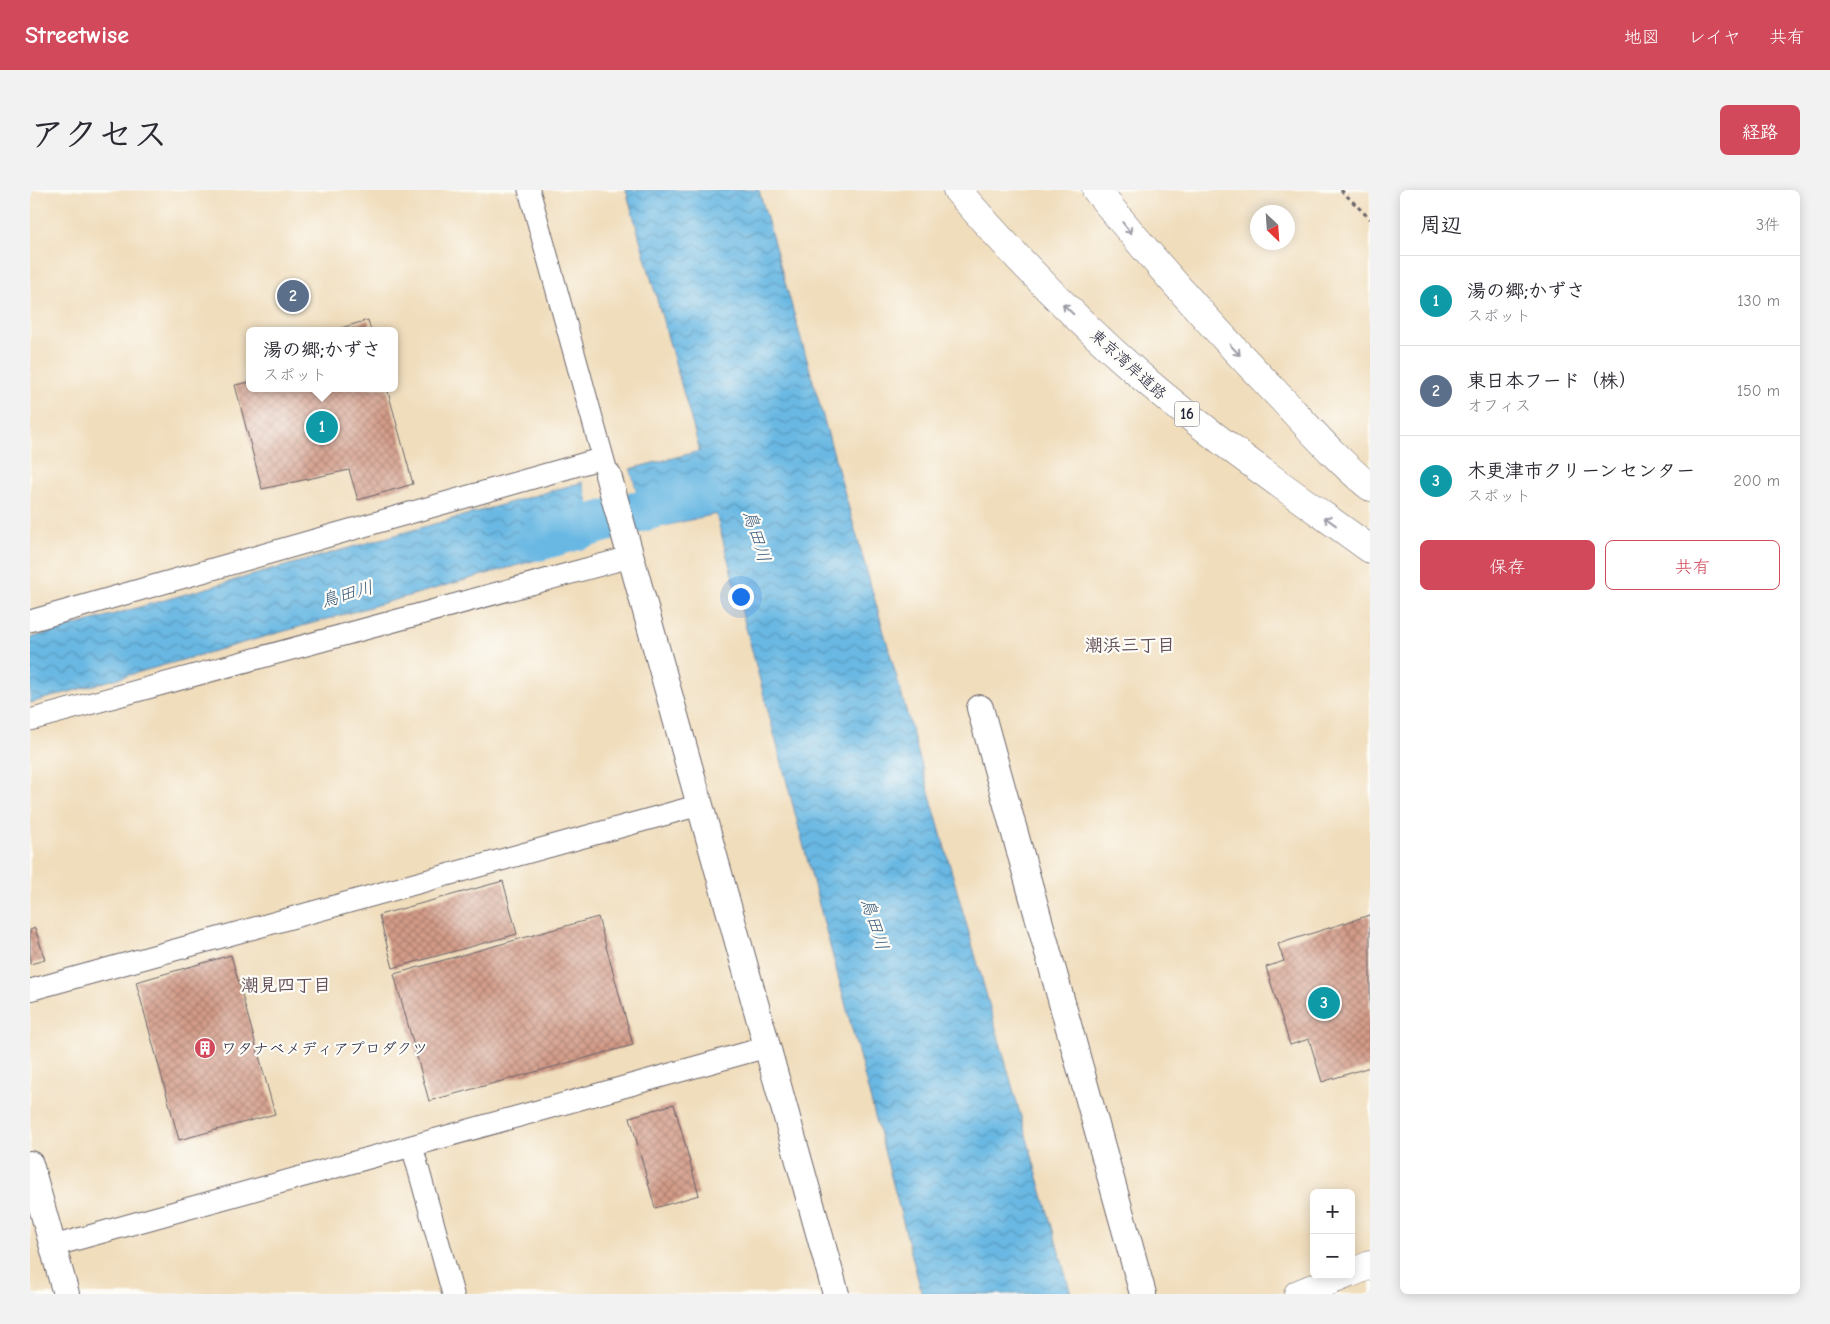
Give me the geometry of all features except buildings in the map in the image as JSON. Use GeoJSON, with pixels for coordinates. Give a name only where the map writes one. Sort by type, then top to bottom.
{"type":"FeatureCollection","features":[{"type":"Feature","properties":{"kind":"highway","name":"東京湾岸道路"},"geometry":{"type":"LineString","coordinates":[[957,190],[1064,305],[1144,379],[1226,445],[1370,549]]}},
{"type":"Feature","properties":{"kind":"highway"},"geometry":{"type":"LineString","coordinates":[[1096,190],[1145,250],[1204,317],[1338,458],[1370,487]]}},
{"type":"Feature","properties":{"kind":"highway"},"geometry":{"type":"LineString","coordinates":[[1355,1271],[1370,1265]]}},
{"type":"Feature","properties":{"kind":"highway"},"geometry":{"type":"LineString","coordinates":[[1298,1294],[1336,1279]]}},
{"type":"Feature","properties":{"kind":"street"},"geometry":{"type":"LineString","coordinates":[[529,190],[836,1294]]}},
{"type":"Feature","properties":{"kind":"street"},"geometry":{"type":"LineString","coordinates":[[974,190],[1021,260]]}},
{"type":"Feature","properties":{"kind":"street"},"geometry":{"type":"LineString","coordinates":[[30,621],[605,466]]}},
{"type":"Feature","properties":{"kind":"street"},"geometry":{"type":"LineString","coordinates":[[30,720],[628,548]]}},
{"type":"Feature","properties":{"kind":"street"},"geometry":{"type":"LineString","coordinates":[[980,708],[1143,1294]]}},
{"type":"Feature","properties":{"kind":"street"},"geometry":{"type":"LineString","coordinates":[[30,990],[700,805]]}},
{"type":"Feature","properties":{"kind":"street"},"geometry":{"type":"LineString","coordinates":[[53,1246],[767,1047]]}},
{"type":"Feature","properties":{"kind":"street"},"geometry":{"type":"LineString","coordinates":[[412,1146],[453,1294]]}},
{"type":"Feature","properties":{"kind":"street"},"geometry":{"type":"LineString","coordinates":[[30,1164],[66,1294]]}},
{"type":"Feature","properties":{"kind":"path"},"geometry":{"type":"LineString","coordinates":[[1341,190],[1370,219]]}},
{"type":"Feature","properties":{"kind":"water"},"geometry":{"type":"Polygon","coordinates":[[[626,190],[759,190],[1071,1294],[922,1294],[716,514],[647,530],[630,469],[700,451],[626,190]]]}},
{"type":"Feature","properties":{"kind":"water"},"geometry":{"type":"Polygon","coordinates":[[[583,482],[600,542],[30,703],[30,638],[583,482]]]}},
{"type":"Feature","properties":{"kind":"pier"},"geometry":{"type":"Polygon","coordinates":[[[630,469],[647,532],[644,530],[627,470],[630,469]]]}},
{"type":"Feature","properties":{"kind":"pier"},"geometry":{"type":"Polygon","coordinates":[[[586,481],[603,542],[601,545],[583,482],[586,481]]]}},
{"type":"Feature","properties":{"kind":"waterway","name":"鳥田川"},"geometry":{"type":"LineString","coordinates":[[538,540],[698,495]]}},
{"type":"Feature","properties":{"kind":"place","name":"東日本フード（株）"},"geometry":{"type":"Point","coordinates":[293,296]}},
{"type":"Feature","properties":{"kind":"place","name":"湯の郷;かずさ"},"geometry":{"type":"Point","coordinates":[322,427]}},
{"type":"Feature","properties":{"kind":"place","name":"木更津市クリーンセンター"},"geometry":{"type":"Point","coordinates":[1324,1003]}},
{"type":"Feature","properties":{"kind":"place","name":"ワタナベメディアプロダクツ"},"geometry":{"type":"Point","coordinates":[205,1048]}},
{"type":"Feature","properties":{"kind":"district","name":"潮浜三丁目"},"geometry":{"type":"Point","coordinates":[1130,645]}},
{"type":"Feature","properties":{"kind":"district","name":"潮見四丁目"},"geometry":{"type":"Point","coordinates":[286,985]}}]}
